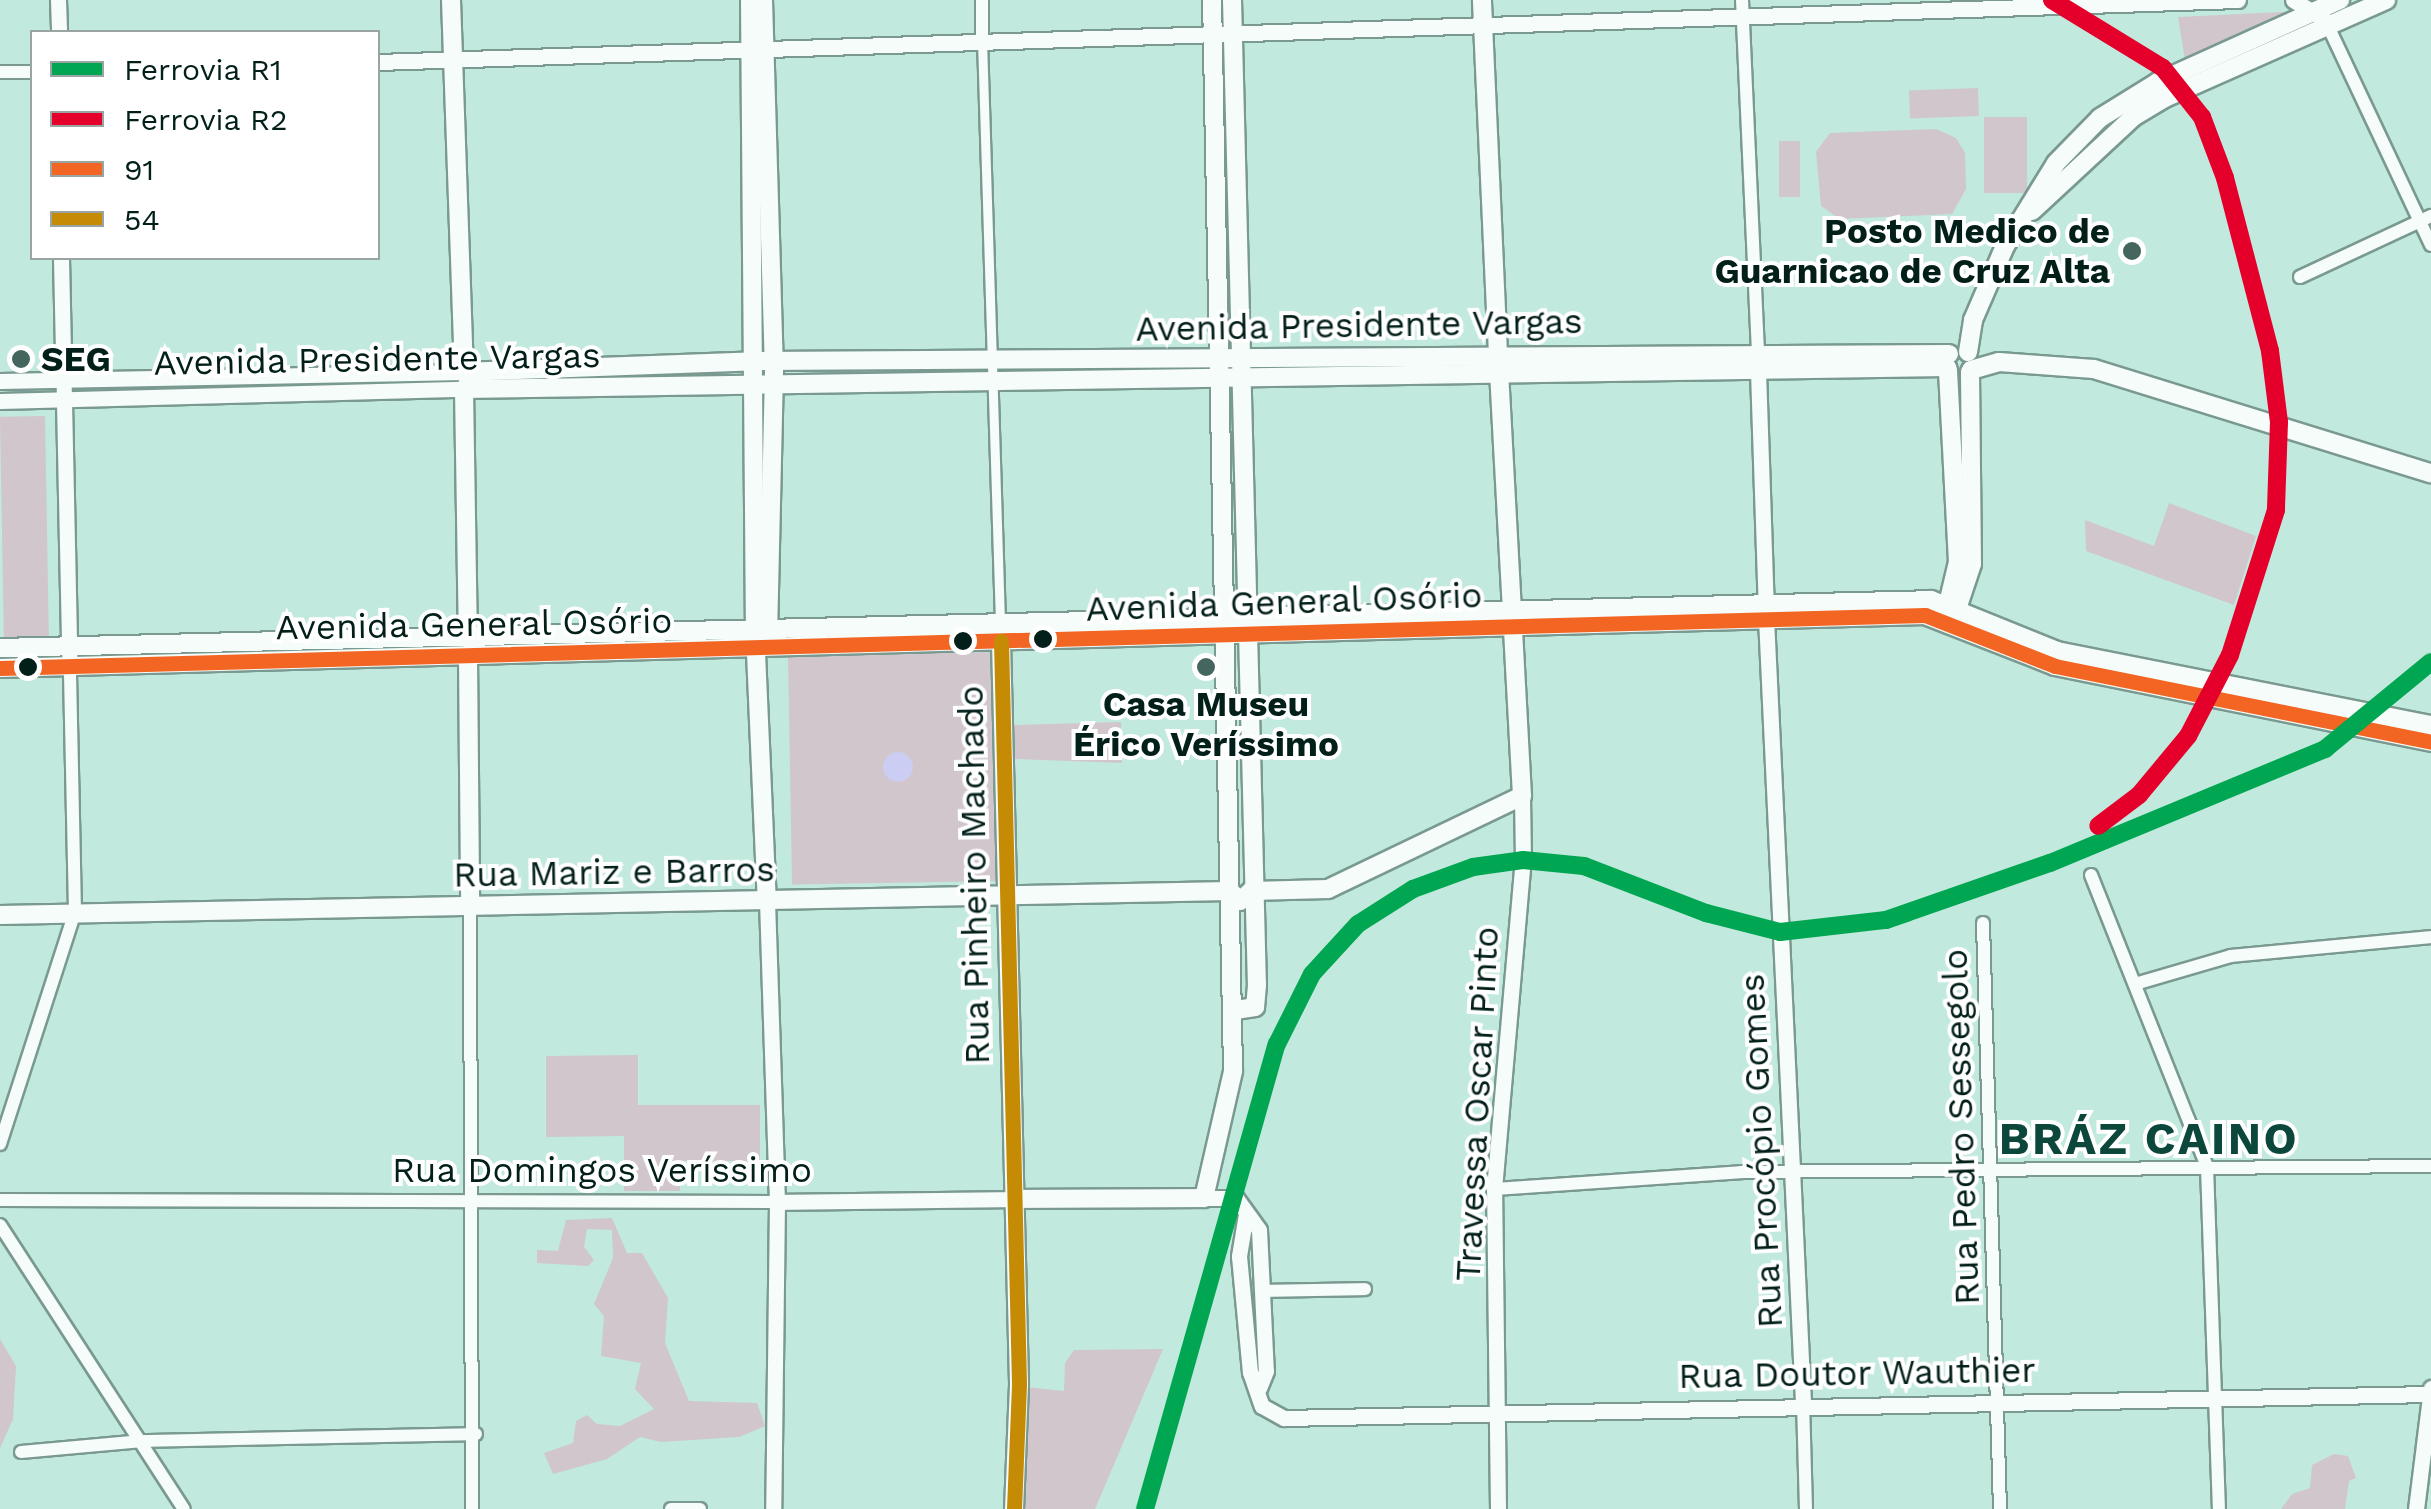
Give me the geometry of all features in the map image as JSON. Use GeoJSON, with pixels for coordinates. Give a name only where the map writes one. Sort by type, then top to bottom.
{"type":"FeatureCollection","features":[{"type":"Feature","properties":{"kind":"main road"},"geometry":{"type":"LineString","coordinates":[[450,0],[464,380],[470,908]]}},
{"type":"Feature","properties":{"kind":"main road"},"geometry":{"type":"LineString","coordinates":[[750,0],[759,48]]}},
{"type":"Feature","properties":{"kind":"main road"},"geometry":{"type":"LineString","coordinates":[[763,0],[759,48],[759,532],[767,902]]}},
{"type":"Feature","properties":{"kind":"main road"},"geometry":{"type":"LineString","coordinates":[[1212,0],[1222,33],[1242,369],[1256,1003],[1247,1012],[1235,1010]]}},
{"type":"Feature","properties":{"kind":"main road"},"geometry":{"type":"LineString","coordinates":[[1204,1198],[1214,1172],[1234,1071],[1219,368],[1222,33],[1232,0]]}},
{"type":"Feature","properties":{"kind":"main road"},"geometry":{"type":"LineString","coordinates":[[1482,0],[1498,354],[1490,366],[1499,376],[1516,619],[1522,796]]}},
{"type":"Feature","properties":{"kind":"main road"},"geometry":{"type":"LineString","coordinates":[[2322,18],[2340,0]]}},
{"type":"Feature","properties":{"kind":"main road"},"geometry":{"type":"LineString","coordinates":[[1951,613],[1965,571],[1960,361],[1993,268],[2056,163],[2127,110],[2190,76],[2322,18],[2386,0]]}},
{"type":"Feature","properties":{"kind":"main road","name":"Avenida Presidente Vargas"},"geometry":{"type":"LineString","coordinates":[[1242,369],[1498,354],[1758,363]]}},
{"type":"Feature","properties":{"kind":"main road","name":"Avenida Presidente Vargas"},"geometry":{"type":"LineString","coordinates":[[464,380],[762,373],[992,360],[1499,376],[1758,363],[1999,362],[2094,369],[2431,473]]}},
{"type":"Feature","properties":{"kind":"main road","name":"Avenida Presidente Vargas"},"geometry":{"type":"LineString","coordinates":[[762,373],[992,381],[1219,368]]}},
{"type":"Feature","properties":{"kind":"main road","name":"Avenida General Osório"},"geometry":{"type":"LineString","coordinates":[[1001,634],[1246,638],[1516,619],[1766,610],[1951,613],[2113,669],[2229,691],[2431,742]]}},
{"type":"Feature","properties":{"kind":"main road","name":"Avenida General Osório"},"geometry":{"type":"LineString","coordinates":[[0,648],[762,644],[1001,634],[1247,617],[1516,619]]}},
{"type":"Feature","properties":{"kind":"main road","name":"Rua Pinheiro Machado"},"geometry":{"type":"LineString","coordinates":[[1001,634],[1019,1385],[1014,1509]]}},
{"type":"Feature","properties":{"kind":"main road","name":"Avenida General Osório"},"geometry":{"type":"LineString","coordinates":[[0,668],[468,647]]}},
{"type":"Feature","properties":{"kind":"main road","name":"Avenida General Osório"},"geometry":{"type":"LineString","coordinates":[[2229,691],[2352,705],[2431,725]]}},
{"type":"Feature","properties":{"kind":"main road","name":"Rua Mariz e Barros"},"geometry":{"type":"LineString","coordinates":[[0,915],[1008,899],[1230,891],[1240,879],[1252,891],[1328,890],[1522,796]]}},
{"type":"Feature","properties":{"kind":"main road","name":"Rua Domingos Veríssimo"},"geometry":{"type":"LineString","coordinates":[[1012,1199],[1204,1198]]}},
{"type":"Feature","properties":{"kind":"street"},"geometry":{"type":"LineString","coordinates":[[58,0],[59,30]]}},
{"type":"Feature","properties":{"kind":"street","name":"Rua Pinheiro Machado"},"geometry":{"type":"LineString","coordinates":[[982,0],[1001,634]]}},
{"type":"Feature","properties":{"kind":"street"},"geometry":{"type":"LineString","coordinates":[[380,62],[1482,23],[1742,6],[2238,0]]}},
{"type":"Feature","properties":{"kind":"street"},"geometry":{"type":"LineString","coordinates":[[2293,0],[2322,18],[2425,219],[2431,245]]}},
{"type":"Feature","properties":{"kind":"street","name":"Rua Procópio Gomes"},"geometry":{"type":"LineString","coordinates":[[1742,6],[1806,1509]]}},
{"type":"Feature","properties":{"kind":"street"},"geometry":{"type":"LineString","coordinates":[[0,72],[30,72]]}},
{"type":"Feature","properties":{"kind":"street"},"geometry":{"type":"LineString","coordinates":[[2300,277],[2425,219]]}},
{"type":"Feature","properties":{"kind":"street"},"geometry":{"type":"LineString","coordinates":[[0,1144],[75,912],[60,398],[51,388],[61,379],[60,260]]}},
{"type":"Feature","properties":{"kind":"street","name":"Avenida Presidente Vargas"},"geometry":{"type":"LineString","coordinates":[[0,382],[464,380]]}},
{"type":"Feature","properties":{"kind":"street","name":"Avenida Presidente Vargas"},"geometry":{"type":"LineString","coordinates":[[0,400],[464,380]]}},
{"type":"Feature","properties":{"kind":"street","name":"Travessa Oscar Pinto"},"geometry":{"type":"LineString","coordinates":[[1498,1509],[1494,1189],[1523,860],[1522,796]]}},
{"type":"Feature","properties":{"kind":"street"},"geometry":{"type":"LineString","coordinates":[[2091,875],[2207,1167],[2220,1509]]}},
{"type":"Feature","properties":{"kind":"street"},"geometry":{"type":"LineString","coordinates":[[767,902],[777,1202],[773,1509]]}},
{"type":"Feature","properties":{"kind":"street"},"geometry":{"type":"LineString","coordinates":[[470,908],[476,1434],[472,1509]]}},
{"type":"Feature","properties":{"kind":"street","name":"Rua Pedro Sessegolo"},"geometry":{"type":"LineString","coordinates":[[1983,922],[1995,1173],[2000,1509]]}},
{"type":"Feature","properties":{"kind":"street"},"geometry":{"type":"LineString","coordinates":[[2135,984],[2231,956],[2431,937]]}},
{"type":"Feature","properties":{"kind":"street"},"geometry":{"type":"LineString","coordinates":[[1494,1189],[1741,1172],[1995,1173],[2431,1166]]}},
{"type":"Feature","properties":{"kind":"street"},"geometry":{"type":"LineString","coordinates":[[1204,1198],[1236,1198],[1259,1230],[1266,1371],[1260,1388]]}},
{"type":"Feature","properties":{"kind":"street","name":"Rua Domingos Veríssimo"},"geometry":{"type":"LineString","coordinates":[[0,1200],[472,1204],[1012,1199]]}},
{"type":"Feature","properties":{"kind":"street"},"geometry":{"type":"LineString","coordinates":[[1246,1214],[1240,1232],[1242,1316],[1250,1372],[1260,1388]]}},
{"type":"Feature","properties":{"kind":"street"},"geometry":{"type":"LineString","coordinates":[[0,1225],[143,1440],[184,1509]]}},
{"type":"Feature","properties":{"kind":"street"},"geometry":{"type":"LineString","coordinates":[[1265,1291],[1365,1289]]}},
{"type":"Feature","properties":{"kind":"street","name":"Rua Doutor Wauthier"},"geometry":{"type":"LineString","coordinates":[[1260,1388],[1262,1406],[1284,1418],[1804,1402],[2431,1392]]}},
{"type":"Feature","properties":{"kind":"street"},"geometry":{"type":"LineString","coordinates":[[2416,1509],[2431,1392]]}},
{"type":"Feature","properties":{"kind":"street"},"geometry":{"type":"LineString","coordinates":[[21,1452],[143,1440],[476,1434]]}},
{"type":"Feature","properties":{"kind":"street"},"geometry":{"type":"LineString","coordinates":[[671,1509],[700,1509]]}},
{"type":"Feature","properties":{"kind":"shaded area"},"geometry":{"type":"Polygon","coordinates":[[[2301,11],[2185,60],[2178,17],[2301,11]]]}},
{"type":"Feature","properties":{"kind":"shaded area"},"geometry":{"type":"Polygon","coordinates":[[[1978,88],[1979,116],[1910,118],[1909,90],[1978,88]]]}},
{"type":"Feature","properties":{"kind":"shaded area"},"geometry":{"type":"Polygon","coordinates":[[[1984,117],[2027,117],[2027,193],[1984,193],[1984,117]]]}},
{"type":"Feature","properties":{"kind":"shaded area"},"geometry":{"type":"Polygon","coordinates":[[[1936,129],[1956,138],[1965,153],[1966,189],[1952,214],[1840,219],[1821,206],[1816,152],[1830,133],[1936,129]]]}},
{"type":"Feature","properties":{"kind":"shaded area"},"geometry":{"type":"Polygon","coordinates":[[[1779,141],[1800,141],[1800,197],[1779,197],[1779,141]]]}},
{"type":"Feature","properties":{"kind":"shaded area"},"geometry":{"type":"Polygon","coordinates":[[[45,416],[49,641],[4,642],[0,417],[45,416]]]}},
{"type":"Feature","properties":{"kind":"shaded area"},"geometry":{"type":"Polygon","coordinates":[[[2169,503],[2256,536],[2234,605],[2086,551],[2085,520],[2154,546],[2169,503]]]}},
{"type":"Feature","properties":{"kind":"shaded area"},"geometry":{"type":"Polygon","coordinates":[[[997,652],[1001,881],[792,885],[788,656],[997,652]]]}},
{"type":"Feature","properties":{"kind":"shaded area"},"geometry":{"type":"Polygon","coordinates":[[[1121,722],[1122,763],[1015,759],[1014,725],[1121,722]]]}},
{"type":"Feature","properties":{"kind":"shaded area"},"geometry":{"type":"Polygon","coordinates":[[[638,1055],[638,1105],[760,1105],[760,1161],[681,1161],[680,1191],[624,1191],[624,1136],[546,1137],[546,1056],[638,1055]]]}},
{"type":"Feature","properties":{"kind":"shaded area"},"geometry":{"type":"Polygon","coordinates":[[[612,1218],[627,1253],[642,1253],[668,1298],[665,1343],[689,1401],[757,1403],[765,1426],[739,1437],[661,1442],[640,1437],[607,1459],[553,1474],[544,1453],[573,1443],[576,1421],[587,1415],[597,1424],[620,1426],[654,1409],[635,1389],[641,1363],[601,1356],[604,1316],[594,1304],[613,1258],[612,1230],[587,1229],[584,1247],[594,1260],[588,1266],[537,1263],[537,1250],[558,1251],[566,1220],[612,1218]]]}},
{"type":"Feature","properties":{"kind":"shaded area"},"geometry":{"type":"Polygon","coordinates":[[[0,1339],[16,1366],[13,1419],[0,1448],[0,1339]]]}},
{"type":"Feature","properties":{"kind":"shaded area"},"geometry":{"type":"Polygon","coordinates":[[[1163,1349],[1095,1509],[1023,1509],[1025,1387],[1064,1391],[1065,1363],[1074,1350],[1163,1349]]]}},
{"type":"Feature","properties":{"kind":"shaded area"},"geometry":{"type":"Polygon","coordinates":[[[2334,1454],[2348,1456],[2356,1478],[2349,1481],[2345,1509],[2281,1509],[2292,1494],[2310,1488],[2312,1465],[2334,1454]]]}},
{"type":"Feature","properties":{"kind":"water"},"geometry":{"type":"Polygon","coordinates":[[[898,752],[909,756],[913,767],[909,778],[898,782],[887,778],[883,767],[887,756],[898,752]]]}},
{"type":"Feature","properties":{"kind":"rail line","name":"R2"},"geometry":{"type":"LineString","coordinates":[[2052,0],[2163,68],[2202,117],[2225,178],[2270,351],[2279,422],[2276,510],[2230,655],[2188,736],[2139,795],[2098,826]]}},
{"type":"Feature","properties":{"kind":"rail line","name":"R1"},"geometry":{"type":"LineString","coordinates":[[1145,1509],[1277,1044],[1312,974],[1358,924],[1413,889],[1473,867],[1523,860],[1584,866],[1706,913],[1780,932],[1886,920],[2050,863],[2325,749],[2431,662]]}},
{"type":"Feature","properties":{"kind":"transit line","name":"91"},"geometry":{"type":"LineString","coordinates":[[0,668],[1925,615],[2055,666],[2431,742]]}},
{"type":"Feature","properties":{"kind":"transit line","name":"54"},"geometry":{"type":"LineString","coordinates":[[1001,641],[1019,1385],[1014,1509]]}},
{"type":"Feature","properties":{"kind":"place","name":"Posto Medico de Guarnicao de Cruz Alta"},"geometry":{"type":"Point","coordinates":[2132,251]}},
{"type":"Feature","properties":{"kind":"place","name":"SEG"},"geometry":{"type":"Point","coordinates":[21,359]}},
{"type":"Feature","properties":{"kind":"place","name":"Casa Museu Érico Veríssimo"},"geometry":{"type":"Point","coordinates":[1206,667]}},
{"type":"Feature","properties":{"kind":"district","name":"BRÁZ CAINO"},"geometry":{"type":"Point","coordinates":[2149,1139]}}]}
